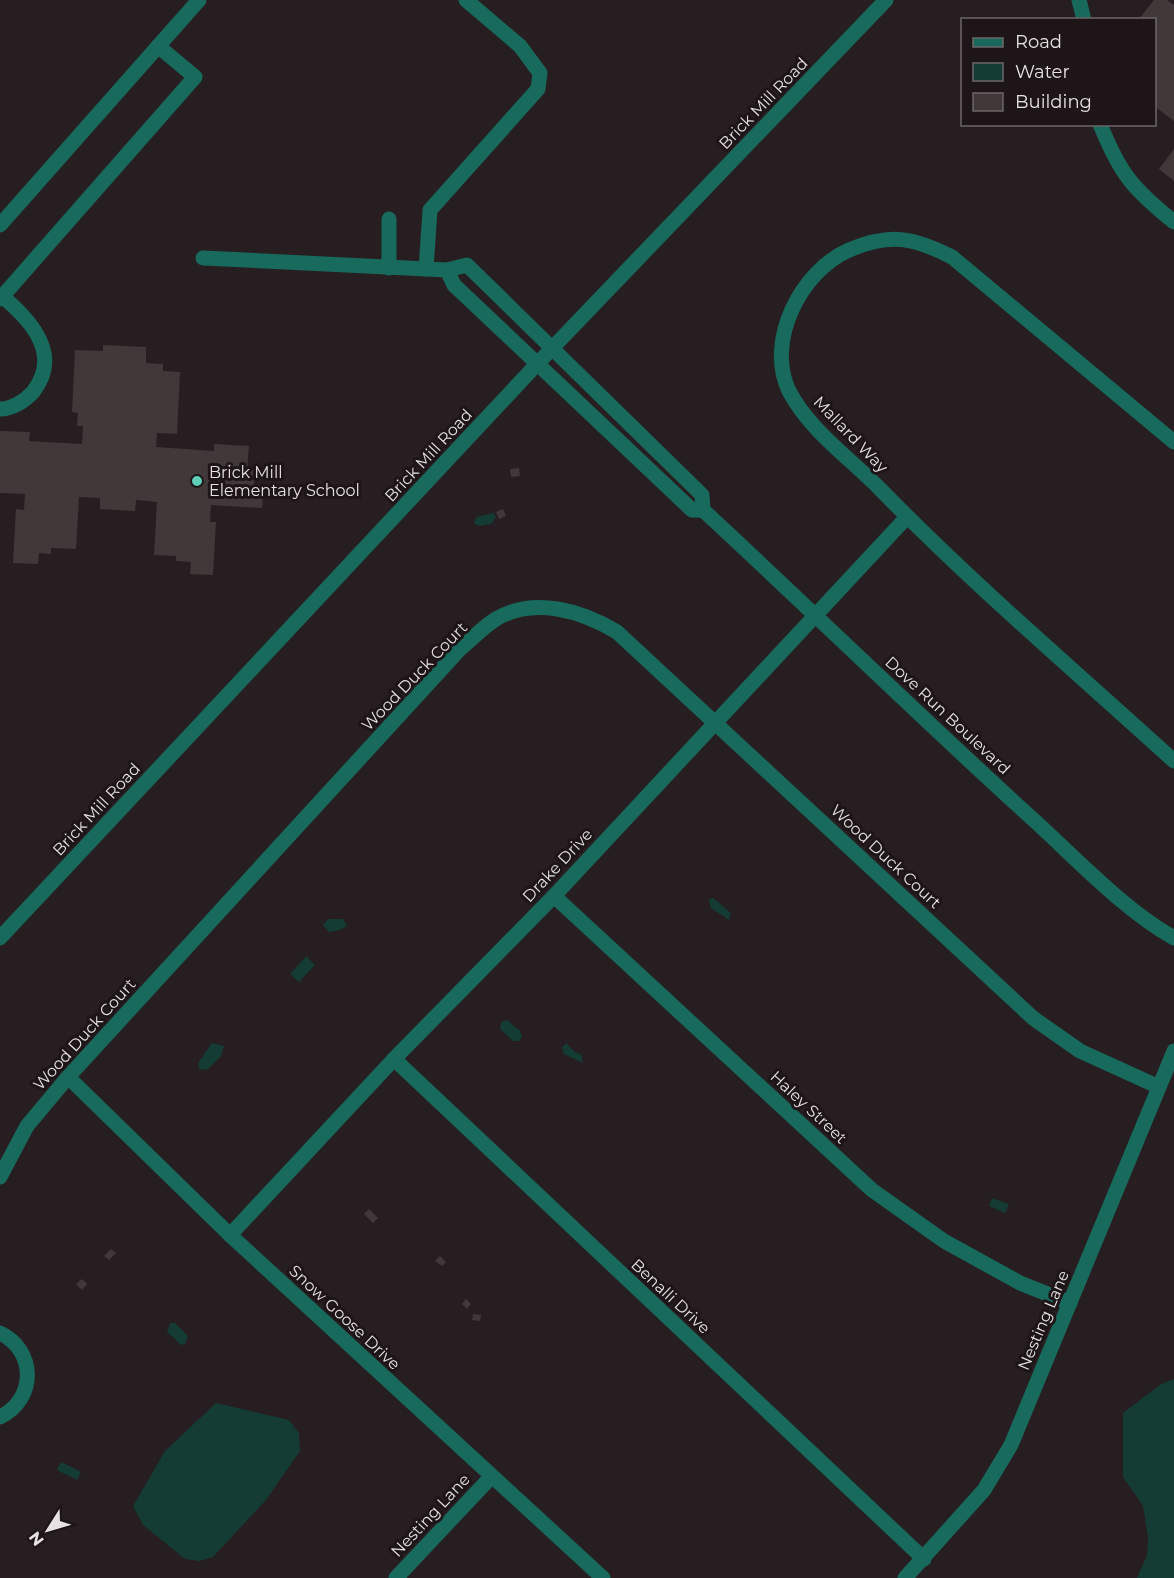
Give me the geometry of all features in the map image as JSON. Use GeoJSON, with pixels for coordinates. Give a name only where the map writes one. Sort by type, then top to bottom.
{"type":"FeatureCollection","features":[{"type":"Feature","properties":{"kind":"street"},"geometry":{"type":"LineString","coordinates":[[0,225],[199,0]]}},
{"type":"Feature","properties":{"kind":"street"},"geometry":{"type":"LineString","coordinates":[[426,269],[430,210],[538,89],[540,73],[520,46],[466,0]]}},
{"type":"Feature","properties":{"kind":"street","name":"Brick Mill Road"},"geometry":{"type":"LineString","coordinates":[[0,938],[537,364],[886,0]]}},
{"type":"Feature","properties":{"kind":"street"},"geometry":{"type":"LineString","coordinates":[[1079,0],[1084,18]]}},
{"type":"Feature","properties":{"kind":"street"},"geometry":{"type":"LineString","coordinates":[[0,409],[17,404],[30,394],[40,382],[45,366],[44,346],[35,330],[20,310],[1,298],[195,77],[158,46]]}},
{"type":"Feature","properties":{"kind":"street"},"geometry":{"type":"LineString","coordinates":[[1101,126],[1113,157],[1127,180],[1174,222]]}},
{"type":"Feature","properties":{"kind":"street"},"geometry":{"type":"LineString","coordinates":[[389,219],[389,268]]}},
{"type":"Feature","properties":{"kind":"street","name":"Mallard Way"},"geometry":{"type":"LineString","coordinates":[[1174,442],[952,257],[924,242],[897,238],[868,242],[838,255],[814,277],[793,304],[784,334],[782,363],[788,389],[804,415],[907,517],[1174,761]]}},
{"type":"Feature","properties":{"kind":"street"},"geometry":{"type":"LineString","coordinates":[[203,258],[447,270]]}},
{"type":"Feature","properties":{"kind":"street","name":"Dove Run Boulevard"},"geometry":{"type":"LineString","coordinates":[[703,510],[692,510],[454,285],[447,270],[467,266],[554,347],[702,495],[703,510],[974,765],[1116,894],[1160,930],[1174,938]]}},
{"type":"Feature","properties":{"kind":"street","name":"Drake Drive"},"geometry":{"type":"LineString","coordinates":[[230,1234],[394,1059],[554,896],[814,614],[907,517]]}},
{"type":"Feature","properties":{"kind":"street","name":"Wood Duck Court"},"geometry":{"type":"LineString","coordinates":[[0,1177],[27,1126],[68,1077],[460,650],[496,619],[523,609],[564,609],[593,617],[617,632],[1033,1018],[1080,1052],[1159,1087]]}},
{"type":"Feature","properties":{"kind":"street","name":"Haley Street"},"geometry":{"type":"LineString","coordinates":[[554,896],[872,1190],[944,1241],[1020,1283],[1070,1302]]}},
{"type":"Feature","properties":{"kind":"street","name":"Nesting Lane"},"geometry":{"type":"LineString","coordinates":[[905,1578],[984,1490],[1011,1445],[1174,1051]]}},
{"type":"Feature","properties":{"kind":"street","name":"Benalli Drive"},"geometry":{"type":"LineString","coordinates":[[394,1059],[924,1559]]}},
{"type":"Feature","properties":{"kind":"street","name":"Snow Goose Drive"},"geometry":{"type":"LineString","coordinates":[[68,1077],[230,1234],[603,1578]]}},
{"type":"Feature","properties":{"kind":"street"},"geometry":{"type":"LineString","coordinates":[[0,1333],[20,1347],[29,1372],[22,1398],[0,1417]]}},
{"type":"Feature","properties":{"kind":"street","name":"Nesting Lane"},"geometry":{"type":"LineString","coordinates":[[396,1578],[491,1477]]}},
{"type":"Feature","properties":{"kind":"water"},"geometry":{"type":"Polygon","coordinates":[[[493,513],[496,517],[491,524],[479,526],[474,523],[476,517],[493,513]]]}},
{"type":"Feature","properties":{"kind":"water"},"geometry":{"type":"Polygon","coordinates":[[[712,897],[731,913],[729,920],[711,908],[709,901],[712,897]]]}},
{"type":"Feature","properties":{"kind":"water"},"geometry":{"type":"Polygon","coordinates":[[[328,919],[343,919],[347,926],[329,932],[323,925],[328,919]]]}},
{"type":"Feature","properties":{"kind":"water"},"geometry":{"type":"Polygon","coordinates":[[[306,956],[315,965],[299,982],[290,974],[306,956]]]}},
{"type":"Feature","properties":{"kind":"water"},"geometry":{"type":"Polygon","coordinates":[[[507,1020],[520,1031],[522,1037],[519,1041],[513,1041],[500,1029],[501,1022],[507,1020]]]}},
{"type":"Feature","properties":{"kind":"water"},"geometry":{"type":"Polygon","coordinates":[[[212,1043],[224,1046],[221,1056],[207,1070],[199,1069],[198,1063],[212,1043]]]}},
{"type":"Feature","properties":{"kind":"water"},"geometry":{"type":"Polygon","coordinates":[[[566,1043],[575,1052],[581,1054],[583,1063],[564,1054],[562,1048],[566,1043]]]}},
{"type":"Feature","properties":{"kind":"water"},"geometry":{"type":"Polygon","coordinates":[[[992,1198],[1009,1204],[1005,1213],[989,1206],[992,1198]]]}},
{"type":"Feature","properties":{"kind":"water"},"geometry":{"type":"Polygon","coordinates":[[[170,1323],[175,1323],[188,1336],[185,1344],[181,1345],[167,1332],[170,1323]]]}},
{"type":"Feature","properties":{"kind":"water"},"geometry":{"type":"Polygon","coordinates":[[[1174,1379],[1174,1578],[1137,1578],[1147,1555],[1148,1537],[1143,1506],[1123,1477],[1123,1413],[1161,1384],[1174,1379]]]}},
{"type":"Feature","properties":{"kind":"water"},"geometry":{"type":"Polygon","coordinates":[[[216,1403],[289,1420],[299,1433],[300,1451],[266,1500],[213,1557],[199,1561],[185,1559],[143,1525],[133,1506],[165,1451],[216,1403]]]}},
{"type":"Feature","properties":{"kind":"water"},"geometry":{"type":"Polygon","coordinates":[[[61,1462],[81,1472],[77,1480],[57,1470],[61,1462]]]}},
{"type":"Feature","properties":{"kind":"building"},"geometry":{"type":"Polygon","coordinates":[[[1154,0],[1167,0],[1174,5],[1174,121],[1156,108],[1156,18],[1140,18],[1154,0]]]}},
{"type":"Feature","properties":{"kind":"building"},"geometry":{"type":"Polygon","coordinates":[[[1174,149],[1174,181],[1159,169],[1174,149]]]}},
{"type":"Feature","properties":{"kind":"building"},"geometry":{"type":"Polygon","coordinates":[[[103,345],[146,347],[146,363],[163,364],[163,371],[180,372],[177,434],[157,433],[156,447],[214,451],[214,444],[249,446],[247,470],[254,470],[254,484],[264,485],[262,508],[211,505],[210,522],[216,522],[213,575],[190,574],[191,562],[176,561],[176,556],[154,555],[157,502],[136,500],[135,511],[100,509],[100,498],[79,497],[76,549],[51,548],[51,554],[39,553],[38,564],[13,563],[16,509],[24,510],[25,494],[0,493],[0,431],[30,432],[29,441],[82,444],[83,426],[77,426],[78,413],[72,412],[75,350],[103,351],[103,345]]]}},
{"type":"Feature","properties":{"kind":"building"},"geometry":{"type":"Polygon","coordinates":[[[519,468],[520,476],[511,477],[510,469],[519,468]]]}},
{"type":"Feature","properties":{"kind":"building"},"geometry":{"type":"Polygon","coordinates":[[[503,509],[506,516],[499,519],[496,512],[503,509]]]}},
{"type":"Feature","properties":{"kind":"building"},"geometry":{"type":"Polygon","coordinates":[[[369,1209],[378,1218],[373,1223],[364,1214],[369,1209]]]}},
{"type":"Feature","properties":{"kind":"building"},"geometry":{"type":"Polygon","coordinates":[[[111,1249],[116,1253],[109,1260],[104,1256],[111,1249]]]}},
{"type":"Feature","properties":{"kind":"building"},"geometry":{"type":"Polygon","coordinates":[[[440,1256],[446,1262],[442,1266],[435,1261],[440,1256]]]}},
{"type":"Feature","properties":{"kind":"building"},"geometry":{"type":"Polygon","coordinates":[[[82,1279],[87,1284],[82,1290],[76,1284],[82,1279]]]}},
{"type":"Feature","properties":{"kind":"building"},"geometry":{"type":"Polygon","coordinates":[[[466,1299],[471,1304],[467,1309],[462,1304],[466,1299]]]}},
{"type":"Feature","properties":{"kind":"building"},"geometry":{"type":"Polygon","coordinates":[[[473,1314],[481,1315],[480,1321],[472,1320],[473,1314]]]}},
{"type":"Feature","properties":{"kind":"place","name":"Brick Mill Elementary School"},"geometry":{"type":"Point","coordinates":[197,481]}}]}
